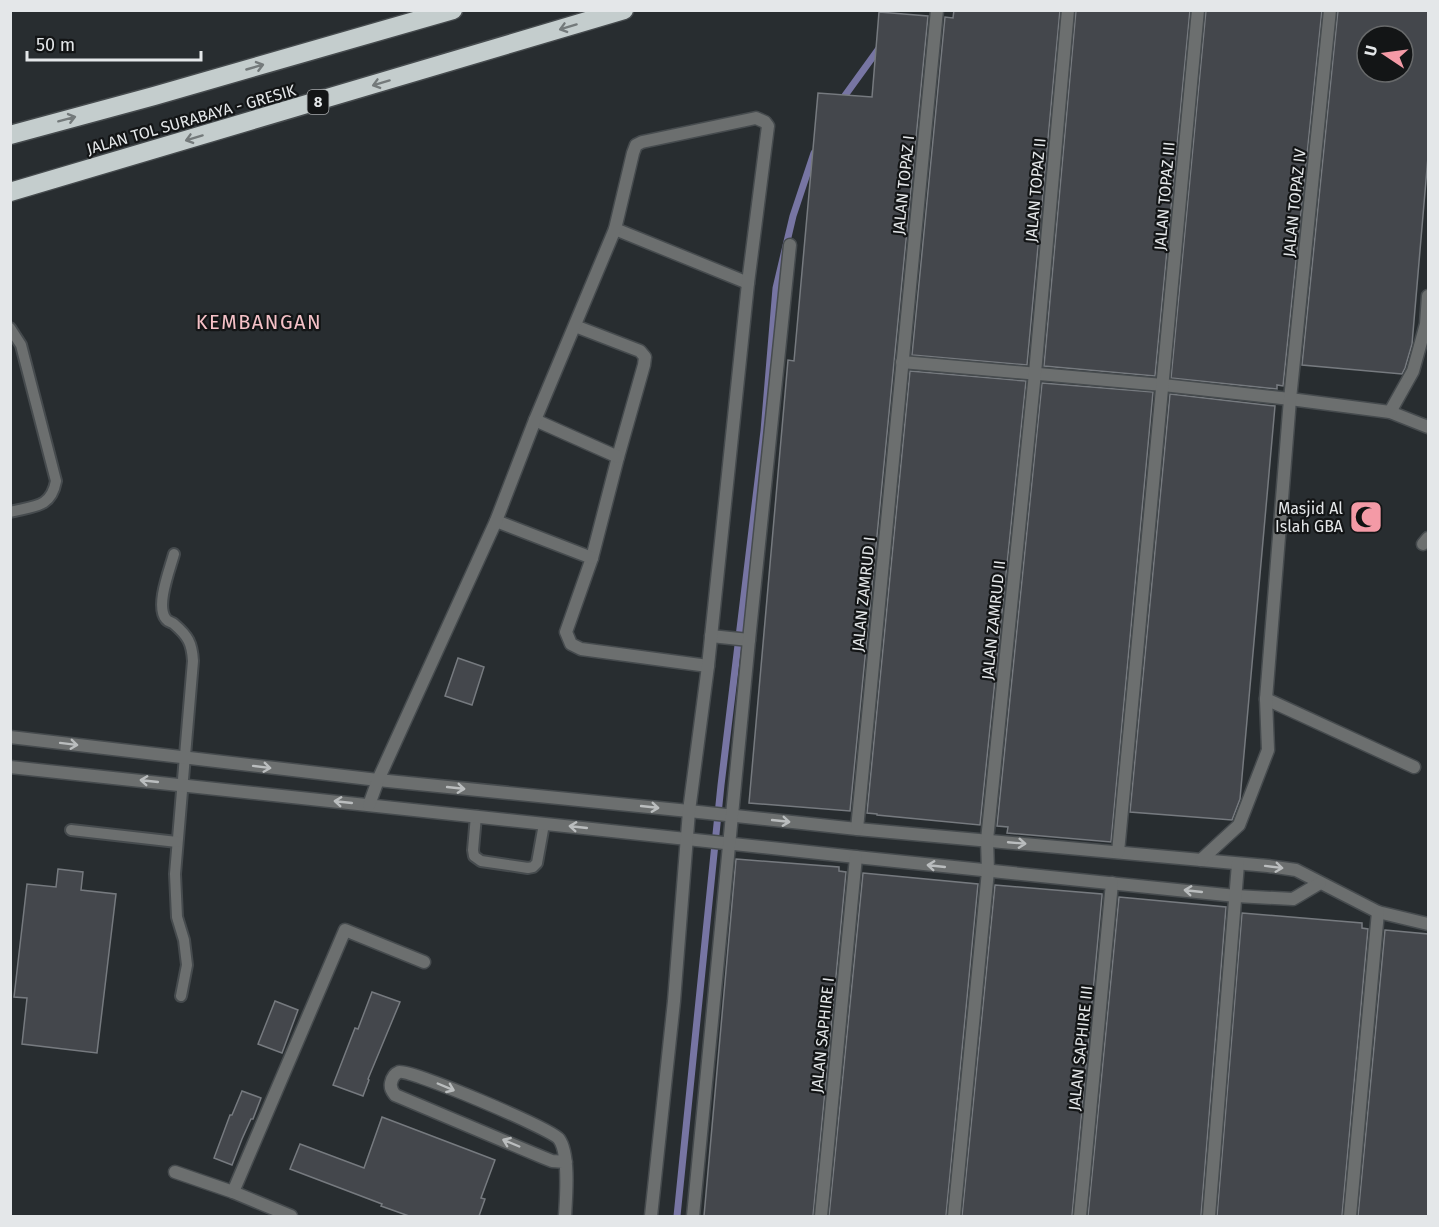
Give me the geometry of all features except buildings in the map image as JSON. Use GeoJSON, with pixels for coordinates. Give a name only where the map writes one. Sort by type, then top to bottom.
{"type":"FeatureCollection","features":[{"type":"Feature","properties":{"kind":"highway","name":"JALAN TOL SURABAYA - GRESIK"},"geometry":{"type":"LineString","coordinates":[[10,135],[453,10]]}},
{"type":"Feature","properties":{"kind":"highway","name":"JALAN TOL SURABAYA - GRESIK"},"geometry":{"type":"LineString","coordinates":[[10,192],[624,10]]}},
{"type":"Feature","properties":{"kind":"street","name":"JALAN TOPAZ I"},"geometry":{"type":"LineString","coordinates":[[902,362],[937,10]]}},
{"type":"Feature","properties":{"kind":"street","name":"JALAN TOPAZ II"},"geometry":{"type":"LineString","coordinates":[[1035,374],[1068,10]]}},
{"type":"Feature","properties":{"kind":"street","name":"JALAN TOPAZ III"},"geometry":{"type":"LineString","coordinates":[[1118,852],[1198,10]]}},
{"type":"Feature","properties":{"kind":"street","name":"JALAN TOPAZ IV"},"geometry":{"type":"LineString","coordinates":[[1201,860],[1239,825],[1268,750],[1266,699],[1290,399],[1330,10]]}},
{"type":"Feature","properties":{"kind":"street"},"geometry":{"type":"LineString","coordinates":[[369,805],[378,780],[496,521],[535,420],[615,229],[636,145],[760,119],[768,126],[747,283],[716,636],[708,666],[693,840],[651,1216]]}},
{"type":"Feature","properties":{"kind":"street"},"geometry":{"type":"LineString","coordinates":[[615,229],[747,283]]}},
{"type":"Feature","properties":{"kind":"street"},"geometry":{"type":"LineString","coordinates":[[693,1216],[744,640],[790,245]]}},
{"type":"Feature","properties":{"kind":"street"},"geometry":{"type":"LineString","coordinates":[[1390,412],[1413,371],[1426,324],[1428,297]]}},
{"type":"Feature","properties":{"kind":"street"},"geometry":{"type":"LineString","coordinates":[[575,326],[640,351],[645,357],[592,558],[566,632],[571,644],[581,649],[708,666]]}},
{"type":"Feature","properties":{"kind":"street"},"geometry":{"type":"LineString","coordinates":[[902,362],[1290,399],[1390,412],[1428,426]]}},
{"type":"Feature","properties":{"kind":"street","name":"JALAN ZAMRUD I"},"geometry":{"type":"LineString","coordinates":[[857,829],[902,362]]}},
{"type":"Feature","properties":{"kind":"street","name":"JALAN ZAMRUD II"},"geometry":{"type":"LineString","coordinates":[[954,1216],[987,871],[987,840],[1035,374]]}},
{"type":"Feature","properties":{"kind":"street"},"geometry":{"type":"LineString","coordinates":[[535,420],[618,456]]}},
{"type":"Feature","properties":{"kind":"street"},"geometry":{"type":"LineString","coordinates":[[496,521],[592,558]]}},
{"type":"Feature","properties":{"kind":"street"},"geometry":{"type":"LineString","coordinates":[[716,636],[744,640]]}},
{"type":"Feature","properties":{"kind":"street"},"geometry":{"type":"LineString","coordinates":[[1266,699],[1414,767]]}},
{"type":"Feature","properties":{"kind":"street"},"geometry":{"type":"LineString","coordinates":[[10,737],[378,780],[857,829],[1296,870],[1378,912],[1428,924]]}},
{"type":"Feature","properties":{"kind":"street"},"geometry":{"type":"LineString","coordinates":[[10,766],[725,844],[1236,896],[1293,899],[1320,883]]}},
{"type":"Feature","properties":{"kind":"street","name":"JALAN SAPHIRE I"},"geometry":{"type":"LineString","coordinates":[[821,1216],[856,857]]}},
{"type":"Feature","properties":{"kind":"street"},"geometry":{"type":"LineString","coordinates":[[1209,1216],[1238,864]]}},
{"type":"Feature","properties":{"kind":"street","name":"JALAN SAPHIRE III"},"geometry":{"type":"LineString","coordinates":[[1080,1216],[1112,883]]}},
{"type":"Feature","properties":{"kind":"street"},"geometry":{"type":"LineString","coordinates":[[1350,1216],[1378,912]]}},
{"type":"Feature","properties":{"kind":"street"},"geometry":{"type":"LineString","coordinates":[[232,1192],[345,930],[424,962]]}},
{"type":"Feature","properties":{"kind":"street"},"geometry":{"type":"LineString","coordinates":[[566,1162],[552,1161],[395,1095],[391,1087],[392,1078],[395,1074],[403,1072],[426,1078],[528,1121],[557,1136],[563,1146],[566,1162],[566,1216]]}},
{"type":"Feature","properties":{"kind":"street"},"geometry":{"type":"LineString","coordinates":[[176,1172],[291,1216]]}},
{"type":"Feature","properties":{"kind":"lane"},"geometry":{"type":"LineString","coordinates":[[10,328],[21,345],[56,481],[53,493],[46,502],[10,512]]}},
{"type":"Feature","properties":{"kind":"lane"},"geometry":{"type":"LineString","coordinates":[[174,555],[162,600],[163,612],[166,619],[188,639],[192,647],[193,661],[175,874],[177,917],[184,940],[187,965],[181,996]]}},
{"type":"Feature","properties":{"kind":"lane"},"geometry":{"type":"LineString","coordinates":[[476,816],[474,856],[481,861],[528,868],[537,863],[544,824]]}},
{"type":"Feature","properties":{"kind":"lane"},"geometry":{"type":"LineString","coordinates":[[71,830],[177,842]]}},
{"type":"Feature","properties":{"kind":"waterway"},"geometry":{"type":"LineString","coordinates":[[841,101],[880,47]]}},
{"type":"Feature","properties":{"kind":"waterway"},"geometry":{"type":"LineString","coordinates":[[677,1216],[721,785],[764,431],[776,288],[793,216],[814,153]]}},
{"type":"Feature","properties":{"kind":"place","name":"Masjid Al Islah GBA"},"geometry":{"type":"Point","coordinates":[1366,517]}},
{"type":"Feature","properties":{"kind":"district","name":"KEMBANGAN"},"geometry":{"type":"Point","coordinates":[259,322]}}]}
